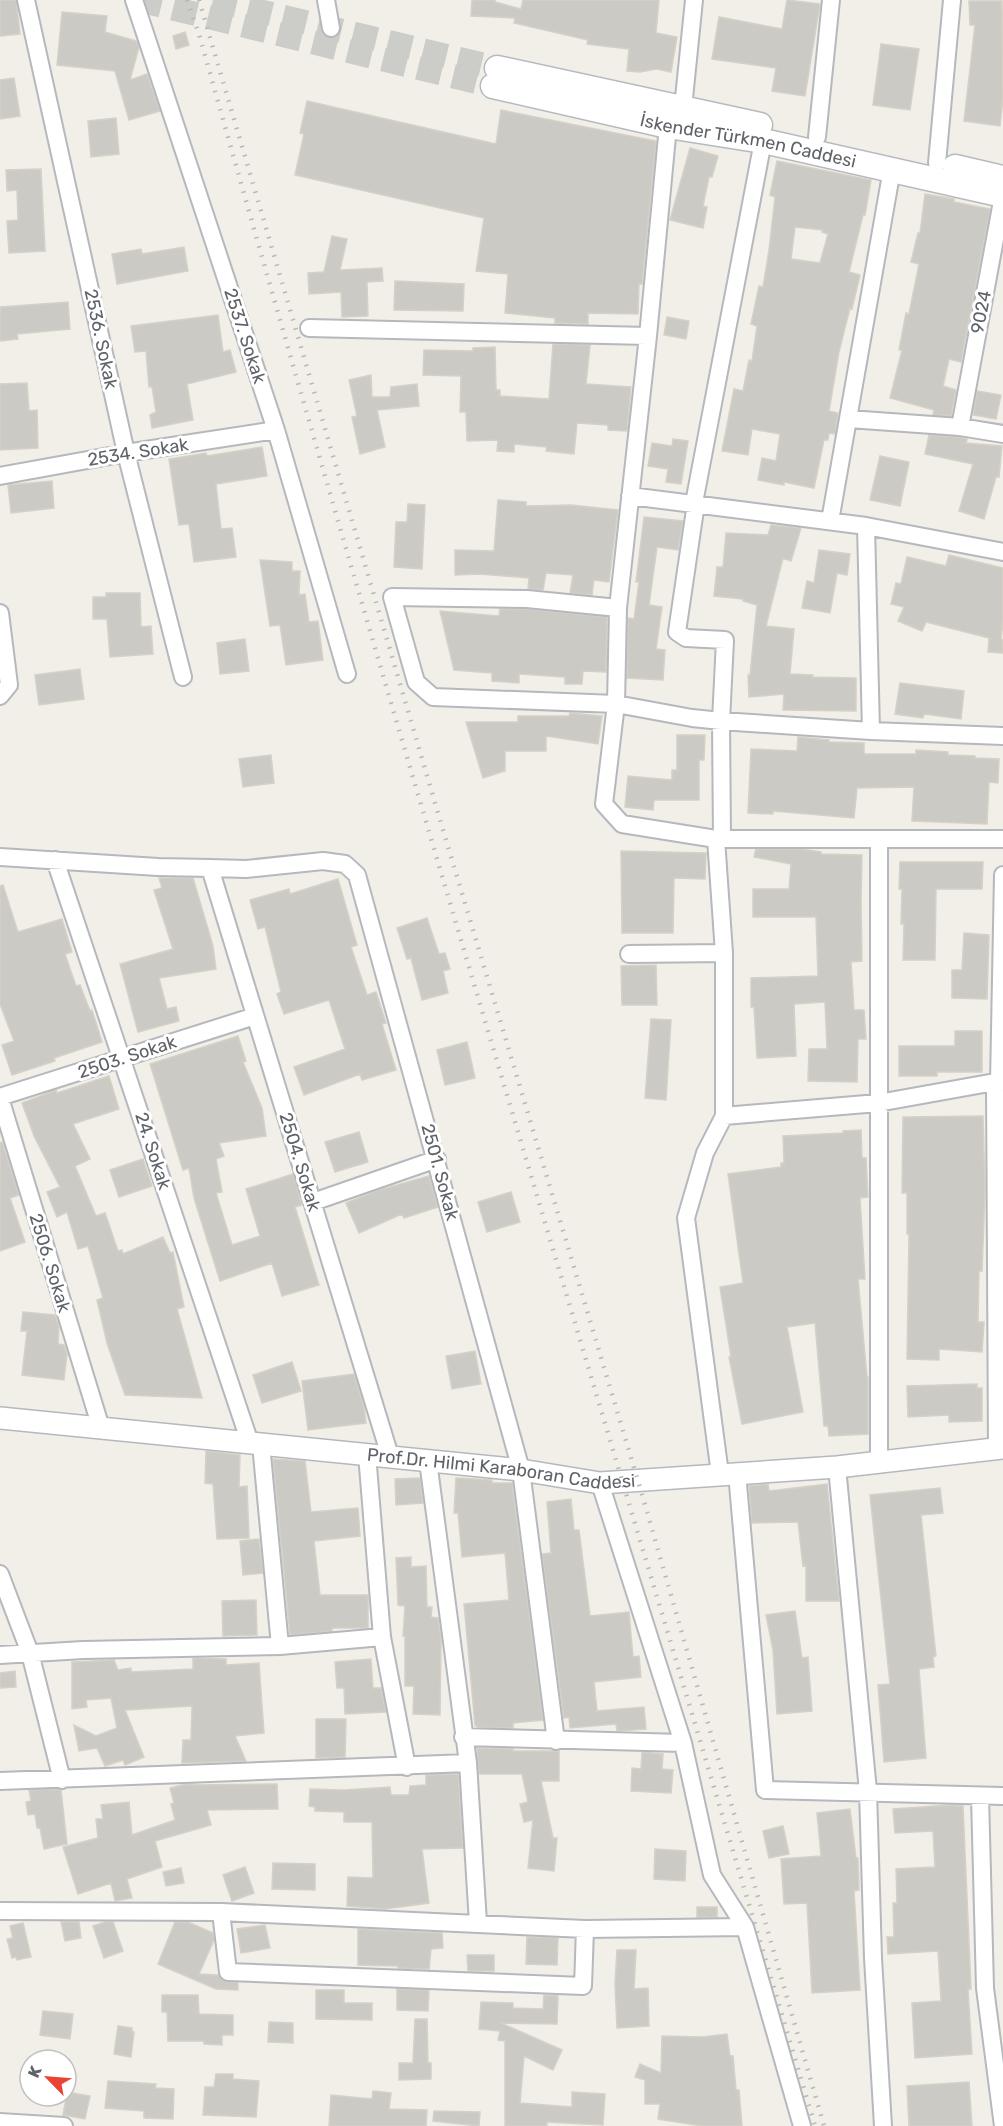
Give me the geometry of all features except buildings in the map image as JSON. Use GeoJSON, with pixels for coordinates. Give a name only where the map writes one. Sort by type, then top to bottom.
{"type":"FeatureCollection","features":[{"type":"Feature","properties":{"kind":"main road","name":"İskender Türkmen Caddesi"},"geometry":{"type":"LineString","coordinates":[[495,77],[675,117],[763,141],[1003,196]]}},
{"type":"Feature","properties":{"kind":"main road","name":"İskender Türkmen Caddesi"},"geometry":{"type":"LineString","coordinates":[[675,117],[817,138],[1003,178]]}},
{"type":"Feature","properties":{"kind":"street","name":"2536. Sokak"},"geometry":{"type":"LineString","coordinates":[[26,0],[126,453],[183,677]]}},
{"type":"Feature","properties":{"kind":"street","name":"2537. Sokak"},"geometry":{"type":"LineString","coordinates":[[135,0],[276,430],[347,674]]}},
{"type":"Feature","properties":{"kind":"street"},"geometry":{"type":"LineString","coordinates":[[326,0],[331,28]]}},
{"type":"Feature","properties":{"kind":"street"},"geometry":{"type":"LineString","coordinates":[[694,0],[675,117],[630,496],[618,608],[616,704],[604,804],[622,824],[719,839],[1003,839]]}},
{"type":"Feature","properties":{"kind":"street"},"geometry":{"type":"LineString","coordinates":[[817,138],[831,0]]}},
{"type":"Feature","properties":{"kind":"street"},"geometry":{"type":"LineString","coordinates":[[937,164],[952,0]]}},
{"type":"Feature","properties":{"kind":"street"},"geometry":{"type":"LineString","coordinates":[[763,141],[695,503],[677,632],[686,638],[725,640],[719,839],[724,953],[724,1116],[705,1154],[686,1218],[728,1474],[765,1790],[1003,1796]]}},
{"type":"Feature","properties":{"kind":"street"},"geometry":{"type":"LineString","coordinates":[[830,521],[892,169]]}},
{"type":"Feature","properties":{"kind":"street","name":"9024"},"geometry":{"type":"LineString","coordinates":[[960,428],[1003,196]]}},
{"type":"Feature","properties":{"kind":"street"},"geometry":{"type":"LineString","coordinates":[[309,328],[648,336]]}},
{"type":"Feature","properties":{"kind":"street"},"geometry":{"type":"LineString","coordinates":[[849,418],[1003,434]]}},
{"type":"Feature","properties":{"kind":"street","name":"2534. Sokak"},"geometry":{"type":"LineString","coordinates":[[0,476],[126,453],[276,430]]}},
{"type":"Feature","properties":{"kind":"street"},"geometry":{"type":"LineString","coordinates":[[630,496],[866,526],[1003,552]]}},
{"type":"Feature","properties":{"kind":"street"},"geometry":{"type":"LineString","coordinates":[[866,526],[871,731]]}},
{"type":"Feature","properties":{"kind":"street"},"geometry":{"type":"LineString","coordinates":[[618,608],[527,599],[392,597],[416,682],[433,697],[616,704],[721,721],[871,731],[1003,736]]}},
{"type":"Feature","properties":{"kind":"street"},"geometry":{"type":"LineString","coordinates":[[0,613],[9,685],[0,696]]}},
{"type":"Feature","properties":{"kind":"street"},"geometry":{"type":"LineString","coordinates":[[879,839],[879,1461]]}},
{"type":"Feature","properties":{"kind":"street"},"geometry":{"type":"LineString","coordinates":[[0,857],[210,868]]}},
{"type":"Feature","properties":{"kind":"street","name":"24. Sokak"},"geometry":{"type":"LineString","coordinates":[[55,860],[255,1443],[280,1646]]}},
{"type":"Feature","properties":{"kind":"street","name":"2501. Sokak"},"geometry":{"type":"LineString","coordinates":[[210,868],[246,868],[323,861],[345,864],[357,875],[521,1470],[556,1741]]}},
{"type":"Feature","properties":{"kind":"street","name":"2504. Sokak"},"geometry":{"type":"LineString","coordinates":[[210,868],[390,1456]]}},
{"type":"Feature","properties":{"kind":"street"},"geometry":{"type":"LineString","coordinates":[[1000,1448],[999,1082],[1003,875]]}},
{"type":"Feature","properties":{"kind":"street"},"geometry":{"type":"LineString","coordinates":[[629,954],[724,953]]}},
{"type":"Feature","properties":{"kind":"street","name":"2503. Sokak"},"geometry":{"type":"LineString","coordinates":[[0,1097],[255,1016]]}},
{"type":"Feature","properties":{"kind":"street"},"geometry":{"type":"LineString","coordinates":[[724,1116],[878,1103],[999,1082]]}},
{"type":"Feature","properties":{"kind":"street","name":"2506. Sokak"},"geometry":{"type":"LineString","coordinates":[[0,1097],[100,1428]]}},
{"type":"Feature","properties":{"kind":"street"},"geometry":{"type":"LineString","coordinates":[[313,1202],[437,1159]]}},
{"type":"Feature","properties":{"kind":"street","name":"Prof.Dr. Hilmi Karaboran Caddesi"},"geometry":{"type":"LineString","coordinates":[[0,1418],[521,1470],[600,1483],[837,1467],[1000,1448]]}},
{"type":"Feature","properties":{"kind":"street"},"geometry":{"type":"LineString","coordinates":[[367,1454],[382,1637],[407,1767]]}},
{"type":"Feature","properties":{"kind":"street"},"geometry":{"type":"LineString","coordinates":[[428,1461],[468,1763],[478,1923]]}},
{"type":"Feature","properties":{"kind":"street"},"geometry":{"type":"LineString","coordinates":[[837,1467],[868,1791],[873,1958],[883,2126]]}},
{"type":"Feature","properties":{"kind":"street"},"geometry":{"type":"LineString","coordinates":[[600,1483],[683,1743],[712,1875],[745,1927],[802,2126]]}},
{"type":"Feature","properties":{"kind":"street"},"geometry":{"type":"LineString","coordinates":[[0,1574],[30,1653],[62,1780]]}},
{"type":"Feature","properties":{"kind":"street"},"geometry":{"type":"LineString","coordinates":[[0,1655],[280,1646],[382,1637]]}},
{"type":"Feature","properties":{"kind":"street"},"geometry":{"type":"LineString","coordinates":[[463,1737],[683,1743]]}},
{"type":"Feature","properties":{"kind":"street"},"geometry":{"type":"LineString","coordinates":[[0,1781],[468,1763]]}},
{"type":"Feature","properties":{"kind":"street"},"geometry":{"type":"LineString","coordinates":[[980,1796],[985,1988],[1003,2126]]}},
{"type":"Feature","properties":{"kind":"street"},"geometry":{"type":"LineString","coordinates":[[0,1911],[221,1912],[585,1929],[745,1927]]}},
{"type":"Feature","properties":{"kind":"street"},"geometry":{"type":"LineString","coordinates":[[221,1912],[228,1972],[583,1986],[585,1929]]}},
{"type":"Feature","properties":{"kind":"street"},"geometry":{"type":"LineString","coordinates":[[0,2122],[64,2126]]}},
{"type":"Feature","properties":{"kind":"tunnel"},"geometry":{"type":"LineString","coordinates":[[138,0],[493,86]]}},
{"type":"Feature","properties":{"kind":"tunnel"},"geometry":{"type":"LineString","coordinates":[[213,0],[497,68]]}},
{"type":"Feature","properties":{"kind":"railway"},"geometry":{"type":"LineString","coordinates":[[187,0],[199,34],[425,820],[815,2126]]}},
{"type":"Feature","properties":{"kind":"railway"},"geometry":{"type":"LineString","coordinates":[[199,0],[438,813],[641,1491],[824,2126]]}}]}
